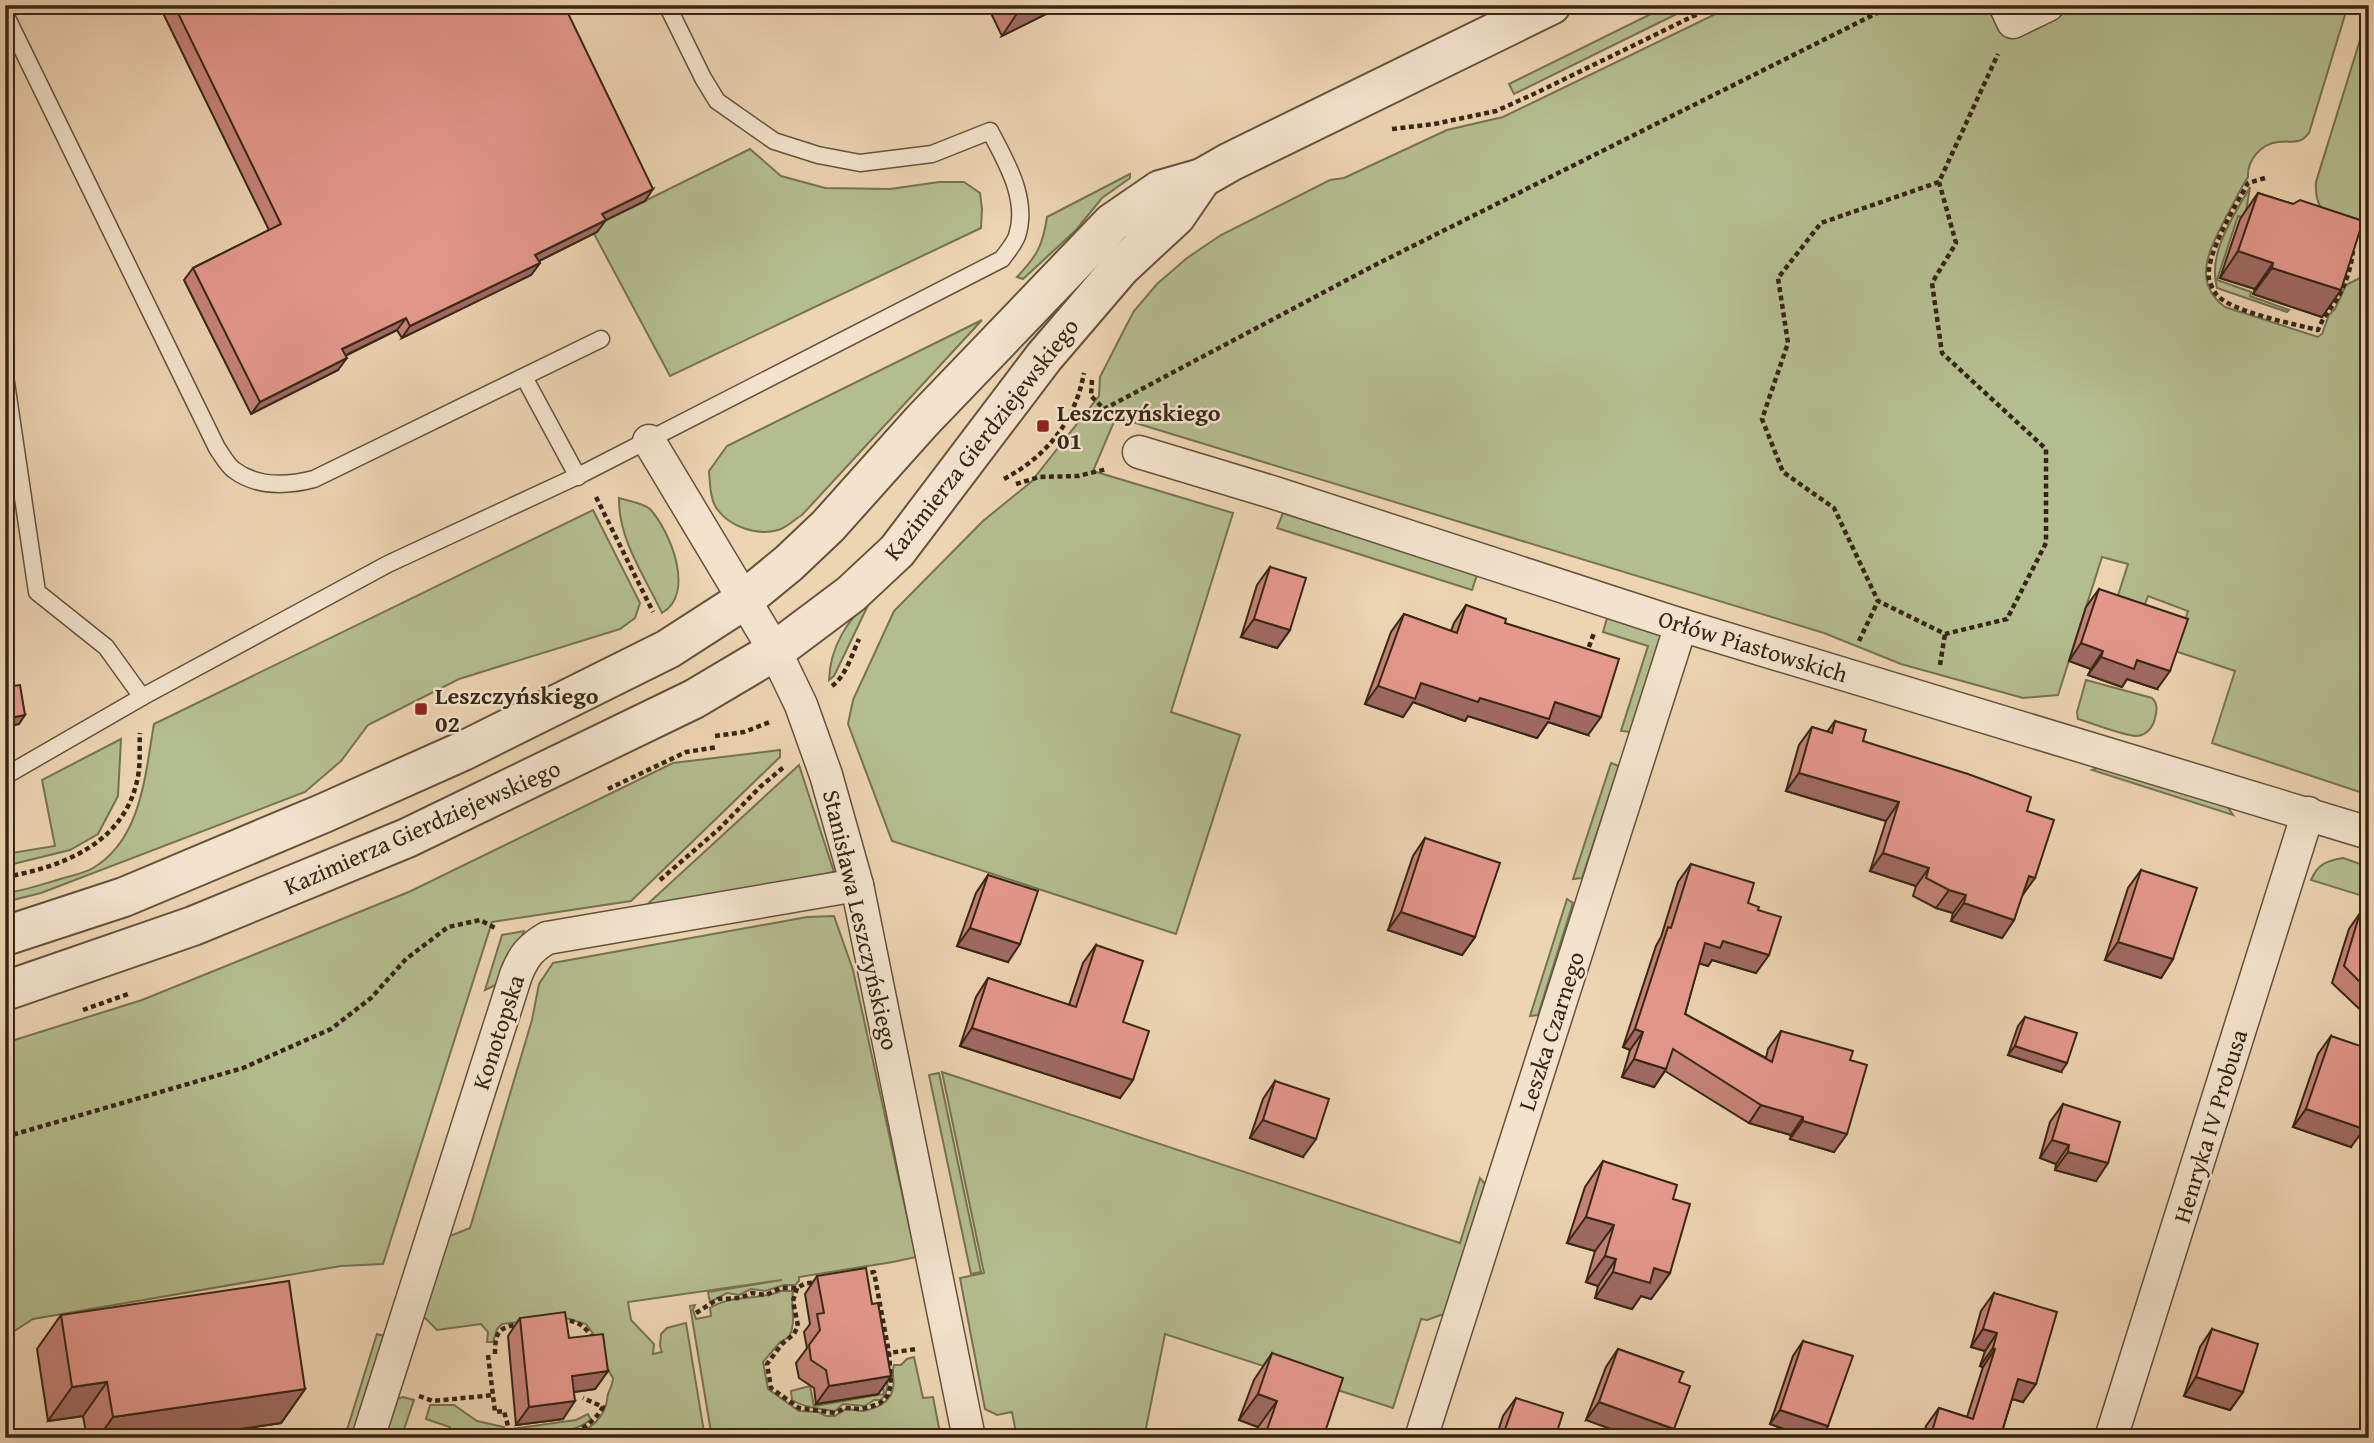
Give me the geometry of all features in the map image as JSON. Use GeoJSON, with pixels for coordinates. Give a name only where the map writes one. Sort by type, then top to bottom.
{"type":"FeatureCollection","features":[{"type":"Feature","properties":{"kind":"street","name":"Kazimierza Gierdziejewskiego"},"geometry":{"type":"LineString","coordinates":[[5,936],[136,892],[324,814],[450,757],[668,649],[744,600],[828,526],[922,421],[1093,240],[1130,209],[1160,190],[1202,178],[1552,5]]}},
{"type":"Feature","properties":{"kind":"street"},"geometry":{"type":"LineString","coordinates":[[2009,13],[2048,5]]}},
{"type":"Feature","properties":{"kind":"street","name":"Kazimierza Gierdziejewskiego"},"geometry":{"type":"LineString","coordinates":[[5,991],[193,926],[407,838],[694,699],[775,650],[852,594],[897,551],[1044,357],[1121,267],[1176,216],[1202,178]]}},
{"type":"Feature","properties":{"kind":"street","name":"Stanisława Leszczyńskiego"},"geometry":{"type":"LineString","coordinates":[[649,441],[775,650],[801,705],[826,775],[858,885],[969,1438]]}},
{"type":"Feature","properties":{"kind":"street","name":"Orłów Piastowskich"},"geometry":{"type":"LineString","coordinates":[[1139,452],[1681,625],[2369,833]]}},
{"type":"Feature","properties":{"kind":"street","name":"Leszka Czarnego"},"geometry":{"type":"LineString","coordinates":[[1421,1438],[1681,625]]}},
{"type":"Feature","properties":{"kind":"street","name":"Henryka IV Probusa"},"geometry":{"type":"LineString","coordinates":[[2111,1438],[2308,813]]}},
{"type":"Feature","properties":{"kind":"street","name":"Konotopska"},"geometry":{"type":"LineString","coordinates":[[368,1438],[516,975],[523,957],[531,947],[547,938],[858,885]]}},
{"type":"Feature","properties":{"kind":"lane"},"geometry":{"type":"LineString","coordinates":[[5,776],[142,697],[388,564],[581,475],[1002,259],[1016,238],[1021,219],[1018,194],[990,131],[932,154],[860,163],[818,155],[774,141],[717,101],[702,78],[667,5]]}},
{"type":"Feature","properties":{"kind":"lane"},"geometry":{"type":"LineString","coordinates":[[5,15],[217,448],[234,470],[261,483],[289,485],[314,479],[600,339]]}},
{"type":"Feature","properties":{"kind":"lane"},"geometry":{"type":"LineString","coordinates":[[5,376],[37,592],[106,647],[142,697]]}},
{"type":"Feature","properties":{"kind":"lane"},"geometry":{"type":"LineString","coordinates":[[524,377],[581,475]]}},
{"type":"Feature","properties":{"kind":"path"},"geometry":{"type":"LineString","coordinates":[[1388,130],[1496,111],[1716,5]]}},
{"type":"Feature","properties":{"kind":"path"},"geometry":{"type":"LineString","coordinates":[[1092,380],[1091,396],[1104,409],[1377,264],[1893,5]]}},
{"type":"Feature","properties":{"kind":"path"},"geometry":{"type":"LineString","coordinates":[[1939,182],[1821,223],[1778,278],[1788,342],[1762,419],[1783,472],[1834,508],[1878,601],[1945,634],[2007,619],[2046,543],[2046,449],[1942,353],[1932,283],[1956,243],[1939,182],[2009,13]]}},
{"type":"Feature","properties":{"kind":"path"},"geometry":{"type":"LineString","coordinates":[[2265,178],[2248,183],[2220,234],[2209,276],[2215,293],[2229,303],[2279,321],[2318,330],[2322,317],[2332,307],[2352,265],[2354,242]]}},
{"type":"Feature","properties":{"kind":"path"},"geometry":{"type":"LineString","coordinates":[[998,483],[1033,461],[1060,433],[1077,401],[1086,366]]}},
{"type":"Feature","properties":{"kind":"path"},"geometry":{"type":"LineString","coordinates":[[1016,484],[1039,477],[1078,476],[1104,471],[1139,452]]}},
{"type":"Feature","properties":{"kind":"path"},"geometry":{"type":"LineString","coordinates":[[581,475],[653,612],[652,618]]}},
{"type":"Feature","properties":{"kind":"path"},"geometry":{"type":"LineString","coordinates":[[1845,674],[1878,601]]}},
{"type":"Feature","properties":{"kind":"path"},"geometry":{"type":"LineString","coordinates":[[1583,665],[1595,629]]}},
{"type":"Feature","properties":{"kind":"path"},"geometry":{"type":"LineString","coordinates":[[827,690],[837,682],[862,634]]}},
{"type":"Feature","properties":{"kind":"path"},"geometry":{"type":"LineString","coordinates":[[5,877],[58,863],[88,850],[112,831],[130,805],[138,780],[142,697]]}},
{"type":"Feature","properties":{"kind":"path"},"geometry":{"type":"LineString","coordinates":[[5,1137],[243,1068],[331,1029],[372,998],[407,959],[448,927],[480,920],[497,929]]}},
{"type":"Feature","properties":{"kind":"path"},"geometry":{"type":"LineString","coordinates":[[797,1288],[793,1301],[798,1326],[767,1364],[771,1388],[800,1408],[835,1413],[845,1408],[861,1409],[880,1403],[888,1395],[891,1384],[889,1353],[874,1272],[850,1276]]}},
{"type":"Feature","properties":{"kind":"path"},"geometry":{"type":"LineString","coordinates":[[696,1313],[719,1299],[740,1298],[752,1293],[766,1295],[782,1288],[797,1288],[827,1280]]}},
{"type":"Feature","properties":{"kind":"path"},"geometry":{"type":"LineString","coordinates":[[558,1320],[570,1320],[588,1330],[595,1348]]}},
{"type":"Feature","properties":{"kind":"path"},"geometry":{"type":"LineString","coordinates":[[495,1354],[495,1342],[504,1326],[532,1323]]}},
{"type":"Feature","properties":{"kind":"path"},"geometry":{"type":"LineString","coordinates":[[889,1353],[912,1349]]}},
{"type":"Feature","properties":{"kind":"path"},"geometry":{"type":"LineString","coordinates":[[488,1355],[495,1412],[504,1411],[509,1430],[523,1438]]}},
{"type":"Feature","properties":{"kind":"path"},"geometry":{"type":"LineString","coordinates":[[415,1395],[433,1401],[494,1395]]}},
{"type":"Feature","properties":{"kind":"path"},"geometry":{"type":"LineString","coordinates":[[559,1438],[578,1431],[598,1416],[603,1407],[583,1398]]}},
{"type":"Feature","properties":{"kind":"green space"},"geometry":{"type":"Polygon","coordinates":[[[1669,5],[1695,5],[1514,94],[1509,84],[1669,5]]]}},
{"type":"Feature","properties":{"kind":"green space"},"geometry":{"type":"Polygon","coordinates":[[[1734,5],[2348,5],[2309,133],[2298,141],[2272,143],[2256,154],[2248,177],[2215,239],[2207,263],[2208,286],[2214,297],[2225,307],[2318,337],[2346,285],[2360,278],[2368,250],[2361,243],[2356,226],[2331,216],[2321,207],[2316,193],[2316,182],[2369,11],[2369,795],[2212,743],[2235,671],[2175,651],[2188,611],[2148,596],[2140,618],[2114,608],[2128,564],[2102,557],[2058,695],[2023,698],[1901,664],[1824,633],[1116,417],[1093,471],[1233,513],[1171,712],[1240,735],[1176,934],[892,841],[848,724],[853,700],[894,611],[983,521],[1031,482],[1099,396],[1100,377],[1124,330],[1134,311],[1157,284],[1187,258],[1221,235],[1330,180],[1344,178],[1447,130],[1503,117],[1734,5]]]}},
{"type":"Feature","properties":{"kind":"green space"},"geometry":{"type":"Polygon","coordinates":[[[750,149],[781,176],[825,188],[890,189],[939,182],[964,182],[980,193],[981,228],[670,376],[592,230],[594,226],[750,149]]]}},
{"type":"Feature","properties":{"kind":"green space"},"geometry":{"type":"Polygon","coordinates":[[[1130,174],[1130,178],[1102,198],[1076,230],[1023,279],[1017,277],[1038,250],[1047,217],[1130,174]]]}},
{"type":"Feature","properties":{"kind":"green space"},"geometry":{"type":"Polygon","coordinates":[[[2250,187],[2245,218],[2238,216],[2217,280],[2251,292],[2250,296],[2289,310],[2287,312],[2217,288],[2215,275],[2219,248],[2250,187]]]}},
{"type":"Feature","properties":{"kind":"green space"},"geometry":{"type":"Polygon","coordinates":[[[982,320],[802,515],[781,529],[761,532],[736,525],[717,509],[712,496],[709,471],[727,446],[982,320]]]}},
{"type":"Feature","properties":{"kind":"green space"},"geometry":{"type":"Polygon","coordinates":[[[619,498],[650,509],[672,546],[678,577],[677,591],[672,604],[662,613],[628,543],[619,498]]]}},
{"type":"Feature","properties":{"kind":"green space"},"geometry":{"type":"Polygon","coordinates":[[[593,510],[640,603],[635,618],[620,629],[459,679],[368,725],[341,761],[305,792],[41,893],[5,902],[5,893],[85,872],[109,856],[122,840],[138,804],[154,724],[593,510]]]}},
{"type":"Feature","properties":{"kind":"green space"},"geometry":{"type":"Polygon","coordinates":[[[1283,513],[1477,575],[1472,590],[1277,528],[1283,513]]]}},
{"type":"Feature","properties":{"kind":"green space"},"geometry":{"type":"Polygon","coordinates":[[[872,597],[834,676],[829,680],[833,656],[842,634],[872,597]]]}},
{"type":"Feature","properties":{"kind":"green space"},"geometry":{"type":"Polygon","coordinates":[[[1607,618],[1661,635],[1630,732],[1621,731],[1648,646],[1603,632],[1607,618]]]}},
{"type":"Feature","properties":{"kind":"green space"},"geometry":{"type":"Polygon","coordinates":[[[2086,680],[2152,698],[2157,710],[2151,727],[2144,734],[2137,736],[2078,719],[2077,712],[2086,680]]]}},
{"type":"Feature","properties":{"kind":"green space"},"geometry":{"type":"Polygon","coordinates":[[[121,739],[118,796],[98,834],[70,850],[5,866],[5,854],[55,846],[42,780],[121,739]]]}},
{"type":"Feature","properties":{"kind":"green space"},"geometry":{"type":"Polygon","coordinates":[[[780,750],[780,757],[631,901],[492,922],[383,1264],[341,1266],[33,1319],[5,1337],[5,1043],[142,1000],[411,891],[673,763],[780,750]]]}},
{"type":"Feature","properties":{"kind":"green space"},"geometry":{"type":"Polygon","coordinates":[[[1611,763],[1619,766],[1582,878],[1573,879],[1611,763]]]}},
{"type":"Feature","properties":{"kind":"green space"},"geometry":{"type":"Polygon","coordinates":[[[799,765],[834,872],[640,911],[799,765]]]}},
{"type":"Feature","properties":{"kind":"green space"},"geometry":{"type":"Polygon","coordinates":[[[2106,765],[2225,803],[2233,815],[2092,770],[2106,765]]]}},
{"type":"Feature","properties":{"kind":"green space"},"geometry":{"type":"Polygon","coordinates":[[[2343,858],[2369,867],[2369,898],[2311,880],[2323,864],[2343,858]]]}},
{"type":"Feature","properties":{"kind":"green space"},"geometry":{"type":"Polygon","coordinates":[[[1567,899],[1573,903],[1538,1015],[1530,1016],[1567,899]]]}},
{"type":"Feature","properties":{"kind":"green space"},"geometry":{"type":"Polygon","coordinates":[[[834,916],[853,970],[916,1257],[799,1277],[795,1285],[784,1285],[765,1291],[751,1289],[739,1295],[727,1293],[710,1302],[708,1292],[782,1280],[628,1302],[631,1320],[654,1344],[653,1354],[662,1352],[661,1334],[667,1328],[686,1323],[705,1438],[567,1438],[585,1430],[600,1417],[613,1380],[594,1335],[586,1324],[562,1317],[502,1324],[497,1329],[493,1342],[487,1342],[488,1332],[481,1324],[437,1330],[422,1315],[445,1238],[470,1228],[532,1020],[539,984],[553,963],[807,917],[834,916]]]}},
{"type":"Feature","properties":{"kind":"green space"},"geometry":{"type":"Polygon","coordinates":[[[524,931],[504,981],[485,990],[502,935],[524,931]]]}},
{"type":"Feature","properties":{"kind":"green space"},"geometry":{"type":"Polygon","coordinates":[[[942,1072],[1460,1243],[1480,1178],[1485,1184],[1444,1314],[1427,1320],[1421,1319],[1393,1408],[1165,1334],[1144,1438],[1017,1438],[1012,1412],[997,1415],[985,1409],[960,1278],[984,1273],[942,1072]]]}},
{"type":"Feature","properties":{"kind":"green space"},"geometry":{"type":"Polygon","coordinates":[[[939,1073],[981,1272],[971,1274],[929,1075],[939,1073]]]}},
{"type":"Feature","properties":{"kind":"green space"},"geometry":{"type":"Polygon","coordinates":[[[793,1291],[793,1326],[789,1337],[780,1342],[763,1362],[768,1389],[799,1411],[835,1416],[846,1409],[868,1410],[878,1407],[892,1393],[894,1365],[901,1365],[914,1357],[923,1398],[933,1397],[941,1438],[712,1438],[690,1306],[695,1305],[693,1310],[696,1319],[711,1316],[710,1308],[727,1301],[793,1291]]]}},
{"type":"Feature","properties":{"kind":"green space"},"geometry":{"type":"Polygon","coordinates":[[[377,1334],[384,1336],[388,1343],[358,1428],[345,1436],[377,1334]]]}},
{"type":"Feature","properties":{"kind":"green space"},"geometry":{"type":"Polygon","coordinates":[[[881,1373],[886,1373],[887,1390],[881,1400],[874,1400],[865,1406],[843,1404],[835,1411],[808,1406],[792,1400],[791,1391],[810,1386],[814,1406],[884,1394],[881,1373]]]}},
{"type":"Feature","properties":{"kind":"green space"},"geometry":{"type":"Polygon","coordinates":[[[403,1397],[414,1400],[401,1438],[383,1438],[394,1400],[403,1397]]]}},
{"type":"Feature","properties":{"kind":"green space"},"geometry":{"type":"Polygon","coordinates":[[[430,1405],[454,1405],[477,1421],[504,1427],[507,1438],[446,1438],[450,1427],[426,1419],[430,1405]]]}},
{"type":"Feature","properties":{"kind":"green space"},"geometry":{"type":"Polygon","coordinates":[[[588,1414],[591,1420],[562,1433],[541,1436],[511,1429],[576,1420],[588,1414]]]}},
{"type":"Feature","properties":{"kind":"building"},"geometry":{"type":"Polygon","coordinates":[[[174,5],[564,5],[653,189],[602,214],[606,220],[535,255],[540,263],[410,326],[406,318],[342,349],[347,358],[260,402],[193,268],[281,224],[174,5]]]}},
{"type":"Feature","properties":{"kind":"building"},"geometry":{"type":"Polygon","coordinates":[[[2258,193],[2293,204],[2300,200],[2363,221],[2341,290],[2272,268],[2273,263],[2238,251],[2258,193]]]}},
{"type":"Feature","properties":{"kind":"building"},"geometry":{"type":"Polygon","coordinates":[[[1270,567],[1306,578],[1290,630],[1254,619],[1270,567]]]}},
{"type":"Feature","properties":{"kind":"building"},"geometry":{"type":"Polygon","coordinates":[[[2099,589],[2188,619],[2170,671],[2137,660],[2134,669],[2101,657],[2103,651],[2081,643],[2099,589]]]}},
{"type":"Feature","properties":{"kind":"building"},"geometry":{"type":"Polygon","coordinates":[[[1466,605],[1506,619],[1505,623],[1619,659],[1601,717],[1555,702],[1549,719],[1480,698],[1478,702],[1421,683],[1415,699],[1378,686],[1404,614],[1457,633],[1466,605]]]}},
{"type":"Feature","properties":{"kind":"building"},"geometry":{"type":"Polygon","coordinates":[[[20,685],[25,715],[5,719],[5,687],[20,685]]]}},
{"type":"Feature","properties":{"kind":"building"},"geometry":{"type":"Polygon","coordinates":[[[1835,721],[1866,730],[1863,741],[2031,797],[2027,811],[2054,820],[2035,878],[2029,876],[2014,920],[1964,903],[1966,895],[1926,878],[1929,868],[1883,853],[1899,802],[1799,773],[1812,727],[1832,733],[1835,721]]]}},
{"type":"Feature","properties":{"kind":"building"},"geometry":{"type":"Polygon","coordinates":[[[1425,838],[1500,863],[1475,937],[1401,912],[1425,838]]]}},
{"type":"Feature","properties":{"kind":"building"},"geometry":{"type":"Polygon","coordinates":[[[1691,864],[1754,883],[1748,903],[1759,907],[1758,910],[1781,917],[1769,955],[1723,941],[1720,948],[1705,943],[1685,1014],[1772,1062],[1781,1031],[1853,1051],[1850,1060],[1867,1065],[1847,1134],[1761,1105],[1673,1049],[1666,1069],[1634,1059],[1643,1032],[1635,1029],[1691,864]]]}},
{"type":"Feature","properties":{"kind":"building"},"geometry":{"type":"Polygon","coordinates":[[[2141,870],[2197,888],[2173,959],[2118,942],[2141,870]]]}},
{"type":"Feature","properties":{"kind":"building"},"geometry":{"type":"Polygon","coordinates":[[[988,875],[1038,891],[1020,944],[970,928],[988,875]]]}},
{"type":"Feature","properties":{"kind":"building"},"geometry":{"type":"Polygon","coordinates":[[[2360,913],[2369,915],[2369,991],[2344,966],[2360,913]]]}},
{"type":"Feature","properties":{"kind":"building"},"geometry":{"type":"Polygon","coordinates":[[[1096,945],[1143,961],[1123,1022],[1149,1031],[1133,1080],[972,1028],[988,978],[1076,1007],[1096,945]]]}},
{"type":"Feature","properties":{"kind":"building"},"geometry":{"type":"Polygon","coordinates":[[[2025,1017],[2077,1033],[2067,1063],[2015,1046],[2025,1017]]]}},
{"type":"Feature","properties":{"kind":"building"},"geometry":{"type":"Polygon","coordinates":[[[2331,1036],[2369,1049],[2369,1115],[2364,1129],[2306,1109],[2331,1036]]]}},
{"type":"Feature","properties":{"kind":"building"},"geometry":{"type":"Polygon","coordinates":[[[1275,1081],[1329,1099],[1316,1139],[1263,1120],[1275,1081]]]}},
{"type":"Feature","properties":{"kind":"building"},"geometry":{"type":"Polygon","coordinates":[[[2063,1104],[2120,1122],[2108,1163],[2068,1152],[2069,1145],[2052,1140],[2063,1104]]]}},
{"type":"Feature","properties":{"kind":"building"},"geometry":{"type":"Polygon","coordinates":[[[1603,1161],[1677,1185],[1673,1199],[1690,1204],[1670,1273],[1654,1268],[1650,1283],[1613,1272],[1616,1259],[1605,1256],[1614,1225],[1586,1217],[1603,1161]]]}},
{"type":"Feature","properties":{"kind":"building"},"geometry":{"type":"Polygon","coordinates":[[[866,1268],[872,1304],[878,1303],[891,1376],[829,1386],[826,1370],[811,1360],[809,1345],[820,1330],[817,1314],[824,1313],[817,1276],[866,1268]]]}},
{"type":"Feature","properties":{"kind":"building"},"geometry":{"type":"Polygon","coordinates":[[[289,1281],[305,1389],[113,1417],[107,1382],[72,1387],[61,1315],[289,1281]]]}},
{"type":"Feature","properties":{"kind":"building"},"geometry":{"type":"Polygon","coordinates":[[[1994,1293],[2057,1312],[2036,1384],[2018,1379],[2000,1438],[1930,1438],[1939,1408],[1973,1419],[1995,1349],[1993,1348],[1997,1333],[1983,1329],[1994,1293]]]}},
{"type":"Feature","properties":{"kind":"building"},"geometry":{"type":"Polygon","coordinates":[[[565,1312],[569,1338],[603,1334],[608,1371],[572,1376],[575,1401],[529,1407],[520,1318],[565,1312]]]}},
{"type":"Feature","properties":{"kind":"building"},"geometry":{"type":"Polygon","coordinates":[[[2212,1329],[2258,1344],[2243,1392],[2196,1377],[2212,1329]]]}},
{"type":"Feature","properties":{"kind":"building"},"geometry":{"type":"Polygon","coordinates":[[[1803,1341],[1853,1356],[1828,1426],[1780,1410],[1803,1341]]]}},
{"type":"Feature","properties":{"kind":"building"},"geometry":{"type":"Polygon","coordinates":[[[1618,1349],[1683,1372],[1679,1382],[1690,1386],[1674,1429],[1599,1402],[1618,1349]]]}},
{"type":"Feature","properties":{"kind":"building"},"geometry":{"type":"Polygon","coordinates":[[[1272,1353],[1343,1378],[1323,1438],[1264,1438],[1277,1401],[1258,1394],[1272,1353]]]}},
{"type":"Feature","properties":{"kind":"building"},"geometry":{"type":"Polygon","coordinates":[[[6,1381],[15,1438],[5,1438],[6,1381]]]}},
{"type":"Feature","properties":{"kind":"building"},"geometry":{"type":"Polygon","coordinates":[[[1516,1398],[1563,1413],[1555,1438],[1502,1438],[1516,1398]]]}},
{"type":"Feature","properties":{"kind":"place","name":"Leszczyńskiego 01"},"geometry":{"type":"Point","coordinates":[1043,426]}},
{"type":"Feature","properties":{"kind":"place","name":"Leszczyńskiego 02"},"geometry":{"type":"Point","coordinates":[421,709]}}]}
